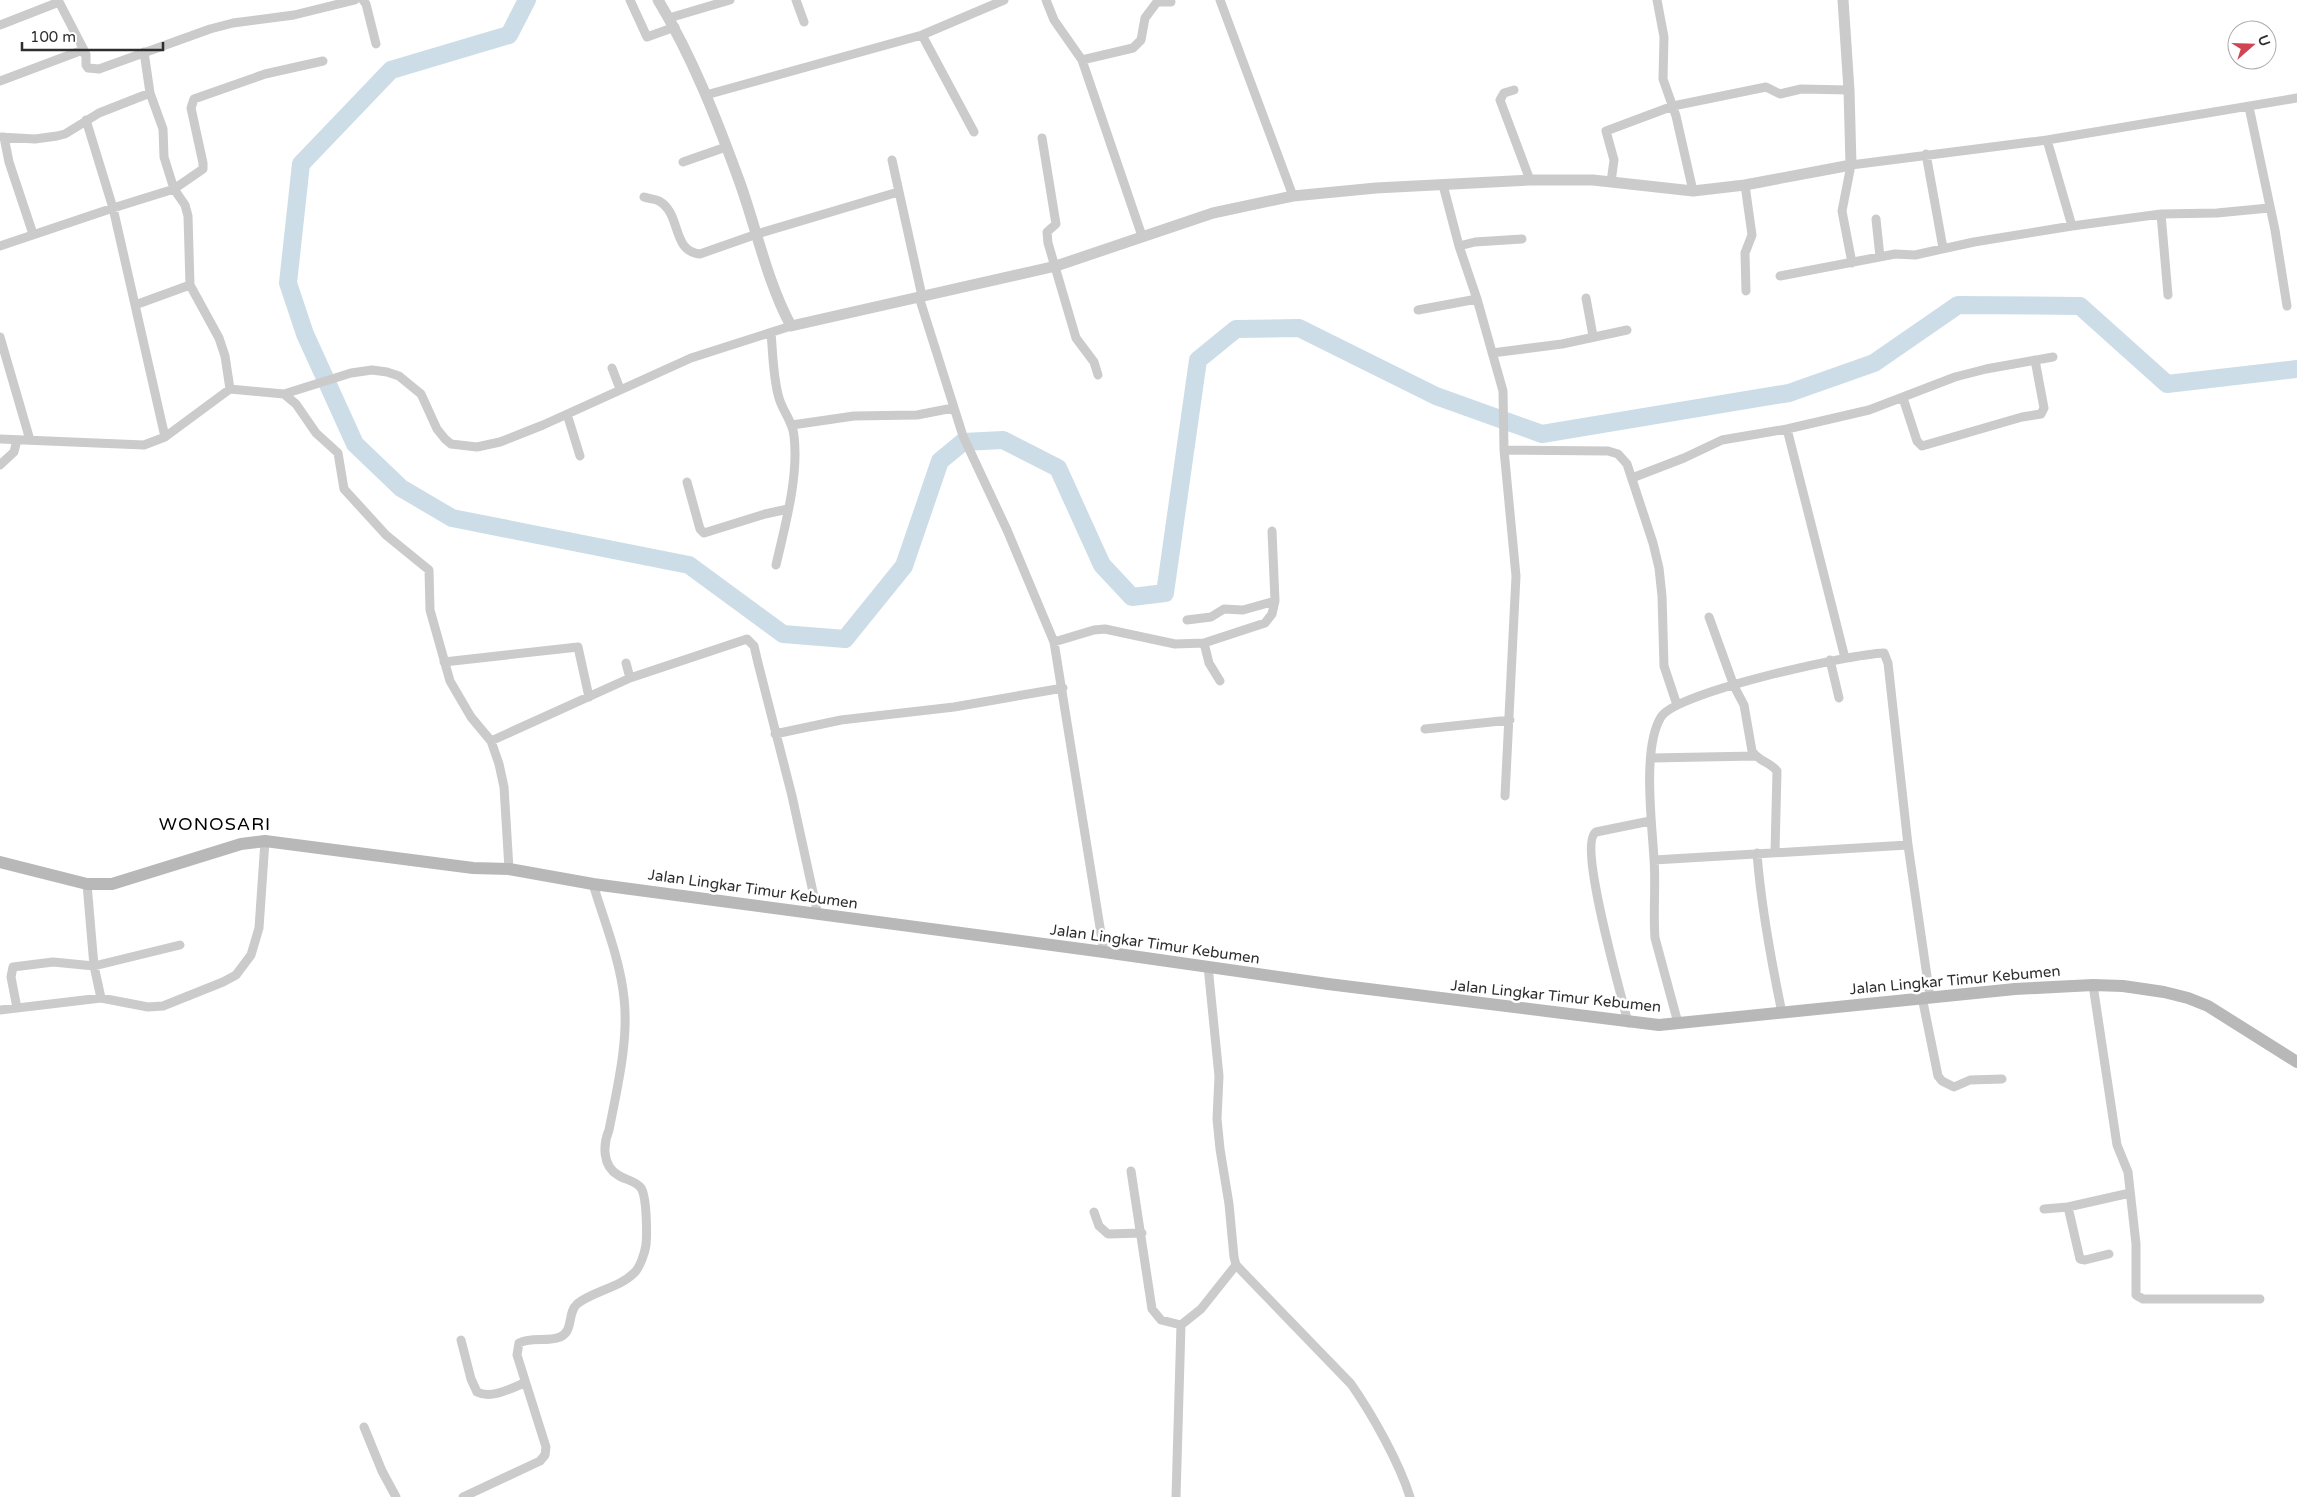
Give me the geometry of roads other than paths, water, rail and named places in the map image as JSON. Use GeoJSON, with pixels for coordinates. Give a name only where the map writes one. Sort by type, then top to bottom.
{"type":"FeatureCollection","features":[{"type":"Feature","properties":{"kind":"main road","name":"Jalan Lingkar Timur Kebumen"},"geometry":{"type":"LineString","coordinates":[[0,862],[87,884],[112,884],[241,844],[265,841],[473,868],[509,870],[593,884],[1208,966],[1338,986],[1628,1023],[1659,1025],[2015,989],[2093,985],[2123,986],[2188,998],[2208,1006],[2297,1062]]}},
{"type":"Feature","properties":{"kind":"street"},"geometry":{"type":"LineString","coordinates":[[0,25],[58,1],[85,52],[88,68],[99,69],[210,29],[232,23],[294,15],[355,0]]}},
{"type":"Feature","properties":{"kind":"street"},"geometry":{"type":"LineString","coordinates":[[363,0],[366,4],[376,44]]}},
{"type":"Feature","properties":{"kind":"street"},"geometry":{"type":"LineString","coordinates":[[630,0],[646,37],[672,23],[730,0]]}},
{"type":"Feature","properties":{"kind":"street"},"geometry":{"type":"LineString","coordinates":[[658,0],[672,23],[706,95],[757,234],[777,298],[791,326]]}},
{"type":"Feature","properties":{"kind":"street"},"geometry":{"type":"LineString","coordinates":[[796,0],[804,22]]}},
{"type":"Feature","properties":{"kind":"street"},"geometry":{"type":"LineString","coordinates":[[706,95],[922,36],[1004,0]]}},
{"type":"Feature","properties":{"kind":"street"},"geometry":{"type":"LineString","coordinates":[[1046,0],[1054,20],[1082,60],[1142,236]]}},
{"type":"Feature","properties":{"kind":"street"},"geometry":{"type":"LineString","coordinates":[[1220,0],[1293,196]]}},
{"type":"Feature","properties":{"kind":"street"},"geometry":{"type":"LineString","coordinates":[[1657,0],[1664,37],[1663,79],[1694,191]]}},
{"type":"Feature","properties":{"kind":"street"},"geometry":{"type":"LineString","coordinates":[[1844,0],[1851,165],[1842,211],[1852,263]]}},
{"type":"Feature","properties":{"kind":"street"},"geometry":{"type":"LineString","coordinates":[[1082,60],[1133,48],[1141,40],[1145,18],[1157,1],[1171,2]]}},
{"type":"Feature","properties":{"kind":"street"},"geometry":{"type":"LineString","coordinates":[[922,36],[974,132]]}},
{"type":"Feature","properties":{"kind":"street"},"geometry":{"type":"LineString","coordinates":[[0,81],[78,52],[85,52]]}},
{"type":"Feature","properties":{"kind":"street"},"geometry":{"type":"LineString","coordinates":[[144,52],[150,93],[162,129],[162,150],[174,189],[185,205],[188,216],[190,285],[219,338],[225,356],[230,389]]}},
{"type":"Feature","properties":{"kind":"street"},"geometry":{"type":"LineString","coordinates":[[0,246],[174,189],[200,171],[203,166],[192,108],[194,99],[265,74],[324,61]]}},
{"type":"Feature","properties":{"kind":"street"},"geometry":{"type":"LineString","coordinates":[[1611,182],[1614,160],[1606,131],[1672,106],[1766,87],[1780,94],[1801,89],[1849,90]]}},
{"type":"Feature","properties":{"kind":"street"},"geometry":{"type":"LineString","coordinates":[[1514,90],[1504,93],[1500,100],[1530,180]]}},
{"type":"Feature","properties":{"kind":"street"},"geometry":{"type":"LineString","coordinates":[[33,234],[2,137],[35,139],[65,134],[86,120],[150,93]]}},
{"type":"Feature","properties":{"kind":"street"},"geometry":{"type":"LineString","coordinates":[[0,439],[134,446],[152,443],[165,437],[230,389],[289,392],[351,373],[372,370],[399,376],[421,394],[437,429],[451,444],[477,447],[500,442],[715,348],[791,326],[1056,266],[1213,213],[1293,196],[1376,188],[1530,180],[1611,182],[1694,191],[1745,185],[1851,165],[1926,154],[2047,140],[2297,98]]}},
{"type":"Feature","properties":{"kind":"street"},"geometry":{"type":"LineString","coordinates":[[2249,107],[2275,230],[2287,306]]}},
{"type":"Feature","properties":{"kind":"street"},"geometry":{"type":"LineString","coordinates":[[86,120],[113,208],[165,437]]}},
{"type":"Feature","properties":{"kind":"street"},"geometry":{"type":"LineString","coordinates":[[1042,138],[1056,224],[1048,230],[1047,238],[1076,338],[1094,362],[1098,375]]}},
{"type":"Feature","properties":{"kind":"street"},"geometry":{"type":"LineString","coordinates":[[2047,140],[2072,226]]}},
{"type":"Feature","properties":{"kind":"street"},"geometry":{"type":"LineString","coordinates":[[684,162],[726,148]]}},
{"type":"Feature","properties":{"kind":"street"},"geometry":{"type":"LineString","coordinates":[[1926,154],[1943,248]]}},
{"type":"Feature","properties":{"kind":"street"},"geometry":{"type":"LineString","coordinates":[[892,160],[920,297],[953,408],[963,436],[1054,642],[1063,688],[1104,952]]}},
{"type":"Feature","properties":{"kind":"street"},"geometry":{"type":"LineString","coordinates":[[1444,185],[1459,246],[1477,299],[1503,391],[1504,447],[1516,576],[1506,796]]}},
{"type":"Feature","properties":{"kind":"street"},"geometry":{"type":"LineString","coordinates":[[1745,185],[1752,235],[1745,253],[1746,291]]}},
{"type":"Feature","properties":{"kind":"street"},"geometry":{"type":"LineString","coordinates":[[644,198],[659,201],[664,206],[670,213],[682,245],[692,253],[700,254],[757,234],[898,192]]}},
{"type":"Feature","properties":{"kind":"street"},"geometry":{"type":"LineString","coordinates":[[1780,276],[1895,254],[1913,255],[1943,248],[2072,226],[2161,214],[2217,213],[2270,208]]}},
{"type":"Feature","properties":{"kind":"street"},"geometry":{"type":"LineString","coordinates":[[2161,214],[2168,294]]}},
{"type":"Feature","properties":{"kind":"street"},"geometry":{"type":"LineString","coordinates":[[1876,219],[1880,257]]}},
{"type":"Feature","properties":{"kind":"street"},"geometry":{"type":"LineString","coordinates":[[1459,246],[1475,242],[1522,239]]}},
{"type":"Feature","properties":{"kind":"street"},"geometry":{"type":"LineString","coordinates":[[135,306],[190,285]]}},
{"type":"Feature","properties":{"kind":"street"},"geometry":{"type":"LineString","coordinates":[[1586,298],[1593,336]]}},
{"type":"Feature","properties":{"kind":"street"},"geometry":{"type":"LineString","coordinates":[[1418,310],[1477,299]]}},
{"type":"Feature","properties":{"kind":"street"},"geometry":{"type":"LineString","coordinates":[[1492,353],[1562,344],[1627,330]]}},
{"type":"Feature","properties":{"kind":"street"},"geometry":{"type":"LineString","coordinates":[[771,333],[778,394],[783,412],[792,425],[795,438],[788,509],[776,565]]}},
{"type":"Feature","properties":{"kind":"street"},"geometry":{"type":"LineString","coordinates":[[0,337],[30,440]]}},
{"type":"Feature","properties":{"kind":"street"},"geometry":{"type":"LineString","coordinates":[[1632,478],[1684,458],[1718,441],[1787,429],[1869,410],[1929,386],[1986,368],[2053,357]]}},
{"type":"Feature","properties":{"kind":"street"},"geometry":{"type":"LineString","coordinates":[[1903,398],[1918,441],[1922,446],[2041,414],[2044,408],[2036,360]]}},
{"type":"Feature","properties":{"kind":"street"},"geometry":{"type":"LineString","coordinates":[[612,368],[620,389]]}},
{"type":"Feature","properties":{"kind":"street"},"geometry":{"type":"LineString","coordinates":[[289,392],[316,433],[339,458],[344,489],[386,535],[430,570],[430,610],[450,681],[459,700],[492,741],[504,787],[509,870]]}},
{"type":"Feature","properties":{"kind":"street"},"geometry":{"type":"LineString","coordinates":[[792,425],[854,416],[917,415],[953,408]]}},
{"type":"Feature","properties":{"kind":"street"},"geometry":{"type":"LineString","coordinates":[[567,414],[580,456]]}},
{"type":"Feature","properties":{"kind":"street"},"geometry":{"type":"LineString","coordinates":[[1787,429],[1846,658]]}},
{"type":"Feature","properties":{"kind":"street"},"geometry":{"type":"LineString","coordinates":[[0,465],[14,452],[17,440]]}},
{"type":"Feature","properties":{"kind":"street"},"geometry":{"type":"LineString","coordinates":[[1504,447],[1608,451],[1618,454],[1622,458],[1632,478],[1659,568],[1662,596],[1664,666],[1677,705]]}},
{"type":"Feature","properties":{"kind":"street"},"geometry":{"type":"LineString","coordinates":[[687,482],[700,529],[704,533],[765,514],[788,509]]}},
{"type":"Feature","properties":{"kind":"street"},"geometry":{"type":"LineString","coordinates":[[1054,642],[1094,630],[1105,629],[1175,644],[1204,643],[1265,623],[1272,614],[1275,601],[1272,531]]}},
{"type":"Feature","properties":{"kind":"street"},"geometry":{"type":"LineString","coordinates":[[1187,620],[1211,617],[1224,609],[1243,610],[1275,601]]}},
{"type":"Feature","properties":{"kind":"street"},"geometry":{"type":"LineString","coordinates":[[1710,617],[1734,686],[1747,714],[1752,751],[1755,756],[1771,765],[1777,771],[1775,852]]}},
{"type":"Feature","properties":{"kind":"street"},"geometry":{"type":"LineString","coordinates":[[492,741],[630,678],[747,639],[754,646],[818,915]]}},
{"type":"Feature","properties":{"kind":"street"},"geometry":{"type":"LineString","coordinates":[[1204,643],[1209,663],[1220,681]]}},
{"type":"Feature","properties":{"kind":"street"},"geometry":{"type":"LineString","coordinates":[[444,662],[578,647],[588,697]]}},
{"type":"Feature","properties":{"kind":"street"},"geometry":{"type":"LineString","coordinates":[[1678,1023],[1655,938],[1654,860],[1650,821],[1652,758],[1654,737],[1657,725],[1663,714],[1677,705],[1734,686],[1830,660],[1884,653],[1888,663],[1898,741],[1926,997],[1938,1076],[1942,1081],[1954,1087],[1970,1080],[2002,1080]]}},
{"type":"Feature","properties":{"kind":"street"},"geometry":{"type":"LineString","coordinates":[[1830,660],[1839,698]]}},
{"type":"Feature","properties":{"kind":"street"},"geometry":{"type":"LineString","coordinates":[[626,663],[630,678]]}},
{"type":"Feature","properties":{"kind":"street"},"geometry":{"type":"LineString","coordinates":[[775,734],[841,720],[954,706],[1063,688]]}},
{"type":"Feature","properties":{"kind":"street"},"geometry":{"type":"LineString","coordinates":[[1424,729],[1510,720]]}},
{"type":"Feature","properties":{"kind":"street"},"geometry":{"type":"LineString","coordinates":[[1652,758],[1755,756]]}},
{"type":"Feature","properties":{"kind":"street"},"geometry":{"type":"LineString","coordinates":[[1628,1023],[1591,867],[1591,838],[1596,832],[1650,821]]}},
{"type":"Feature","properties":{"kind":"street"},"geometry":{"type":"LineString","coordinates":[[0,1010],[101,998],[148,1007],[163,1006],[236,975],[251,955],[259,928],[265,841]]}},
{"type":"Feature","properties":{"kind":"street"},"geometry":{"type":"LineString","coordinates":[[1654,860],[1908,845]]}},
{"type":"Feature","properties":{"kind":"street"},"geometry":{"type":"LineString","coordinates":[[1757,853],[1760,892],[1782,1013]]}},
{"type":"Feature","properties":{"kind":"street"},"geometry":{"type":"LineString","coordinates":[[87,884],[94,966],[101,998]]}},
{"type":"Feature","properties":{"kind":"street"},"geometry":{"type":"LineString","coordinates":[[463,1497],[540,1461],[545,1455],[546,1447],[516,1355],[519,1343],[553,1339],[564,1335],[568,1330],[571,1315],[577,1304],[634,1273],[646,1246],[644,1197],[641,1188],[635,1182],[618,1175],[611,1169],[606,1159],[605,1140],[609,1130],[622,1062],[625,1001],[621,978],[593,884]]}},
{"type":"Feature","properties":{"kind":"street"},"geometry":{"type":"LineString","coordinates":[[17,1008],[11,977],[13,967],[53,962],[94,966],[180,946]]}},
{"type":"Feature","properties":{"kind":"street"},"geometry":{"type":"LineString","coordinates":[[1208,966],[1219,1076],[1217,1119],[1236,1265],[1351,1384],[1364,1402],[1401,1472],[1410,1497]]}},
{"type":"Feature","properties":{"kind":"street"},"geometry":{"type":"LineString","coordinates":[[2093,985],[2117,1145],[2126,1163],[2130,1192],[2136,1244],[2136,1297],[2143,1299],[2260,1300]]}},
{"type":"Feature","properties":{"kind":"street"},"geometry":{"type":"LineString","coordinates":[[1131,1171],[1153,1311],[1161,1320],[1180,1325]]}},
{"type":"Feature","properties":{"kind":"street"},"geometry":{"type":"LineString","coordinates":[[2044,1209],[2068,1206],[2130,1192]]}},
{"type":"Feature","properties":{"kind":"street"},"geometry":{"type":"LineString","coordinates":[[2068,1206],[2080,1258],[2084,1260],[2109,1254]]}},
{"type":"Feature","properties":{"kind":"street"},"geometry":{"type":"LineString","coordinates":[[1094,1212],[1098,1226],[1108,1234],[1142,1233]]}},
{"type":"Feature","properties":{"kind":"street"},"geometry":{"type":"LineString","coordinates":[[1180,1325],[1200,1309],[1236,1265]]}},
{"type":"Feature","properties":{"kind":"street"},"geometry":{"type":"LineString","coordinates":[[1176,1497],[1180,1325]]}},
{"type":"Feature","properties":{"kind":"street"},"geometry":{"type":"LineString","coordinates":[[461,1340],[477,1392],[483,1395],[504,1392],[524,1383]]}},
{"type":"Feature","properties":{"kind":"street"},"geometry":{"type":"LineString","coordinates":[[364,1427],[382,1470],[396,1497]]}},
{"type":"Feature","properties":{"kind":"waterway"},"geometry":{"type":"LineString","coordinates":[[527,0],[509,35],[391,70],[301,164],[288,283],[305,334],[355,444],[401,488],[452,518],[689,565],[783,634],[845,639],[904,566],[940,461],[963,442],[1003,440],[1058,468],[1102,565],[1132,597],[1165,593],[1198,360],[1236,329],[1299,328],[1436,396],[1542,434],[1789,393],[1874,363],[1958,305],[2080,306],[2167,384],[2297,369]]}},
{"type":"Feature","properties":{"kind":"district","name":"WONOSARI"},"geometry":{"type":"Point","coordinates":[215,824]}}]}
